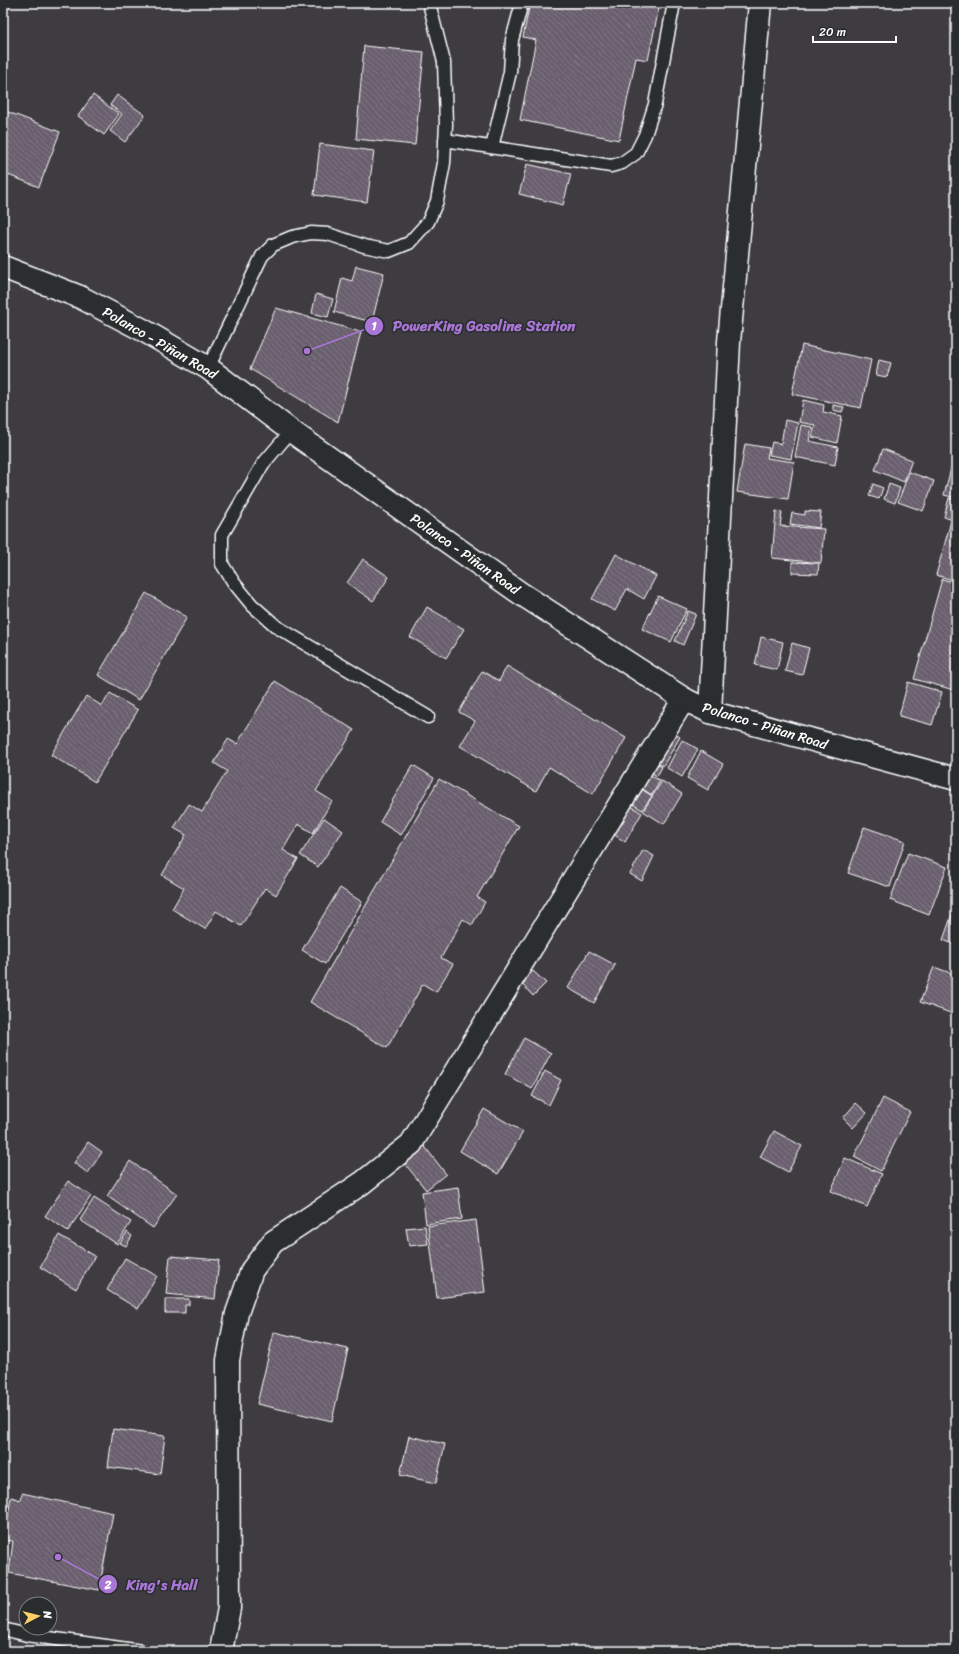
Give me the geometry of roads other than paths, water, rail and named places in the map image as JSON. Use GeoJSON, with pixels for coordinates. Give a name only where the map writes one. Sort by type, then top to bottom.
{"type":"FeatureCollection","features":[{"type":"Feature","properties":{"kind":"street"},"geometry":{"type":"LineString","coordinates":[[710,712],[729,342],[760,3]]}},
{"type":"Feature","properties":{"kind":"street","name":"Polanco - Piñan Road"},"geometry":{"type":"LineString","coordinates":[[3,268],[80,297],[143,330],[208,368],[291,431],[520,593],[684,700],[710,712],[956,779]]}},
{"type":"Feature","properties":{"kind":"street"},"geometry":{"type":"LineString","coordinates":[[221,1651],[229,1608],[228,1360],[237,1313],[252,1270],[273,1242],[362,1183],[411,1144],[684,700]]}},
{"type":"Feature","properties":{"kind":"lane"},"geometry":{"type":"LineString","coordinates":[[208,368],[262,256],[273,245],[292,237],[311,233],[328,234],[364,246],[389,251],[409,243],[428,222],[437,201],[444,163],[445,140],[444,62],[429,3]]}},
{"type":"Feature","properties":{"kind":"lane"},"geometry":{"type":"LineString","coordinates":[[492,147],[510,72],[512,40],[522,3]]}},
{"type":"Feature","properties":{"kind":"lane"},"geometry":{"type":"LineString","coordinates":[[445,140],[611,166],[622,163],[636,153],[656,104],[674,3]]}},
{"type":"Feature","properties":{"kind":"lane"},"geometry":{"type":"LineString","coordinates":[[291,431],[262,464],[222,535],[222,564],[234,584],[252,605],[277,627],[428,717]]}},
{"type":"Feature","properties":{"kind":"lane"},"geometry":{"type":"LineString","coordinates":[[3,1629],[142,1651]]}},
{"type":"Feature","properties":{"kind":"place","name":"PowerKing Gasoline Station"},"geometry":{"type":"Point","coordinates":[307,351]}},
{"type":"Feature","properties":{"kind":"place","name":"King's Hall"},"geometry":{"type":"Point","coordinates":[58,1557]}}]}
